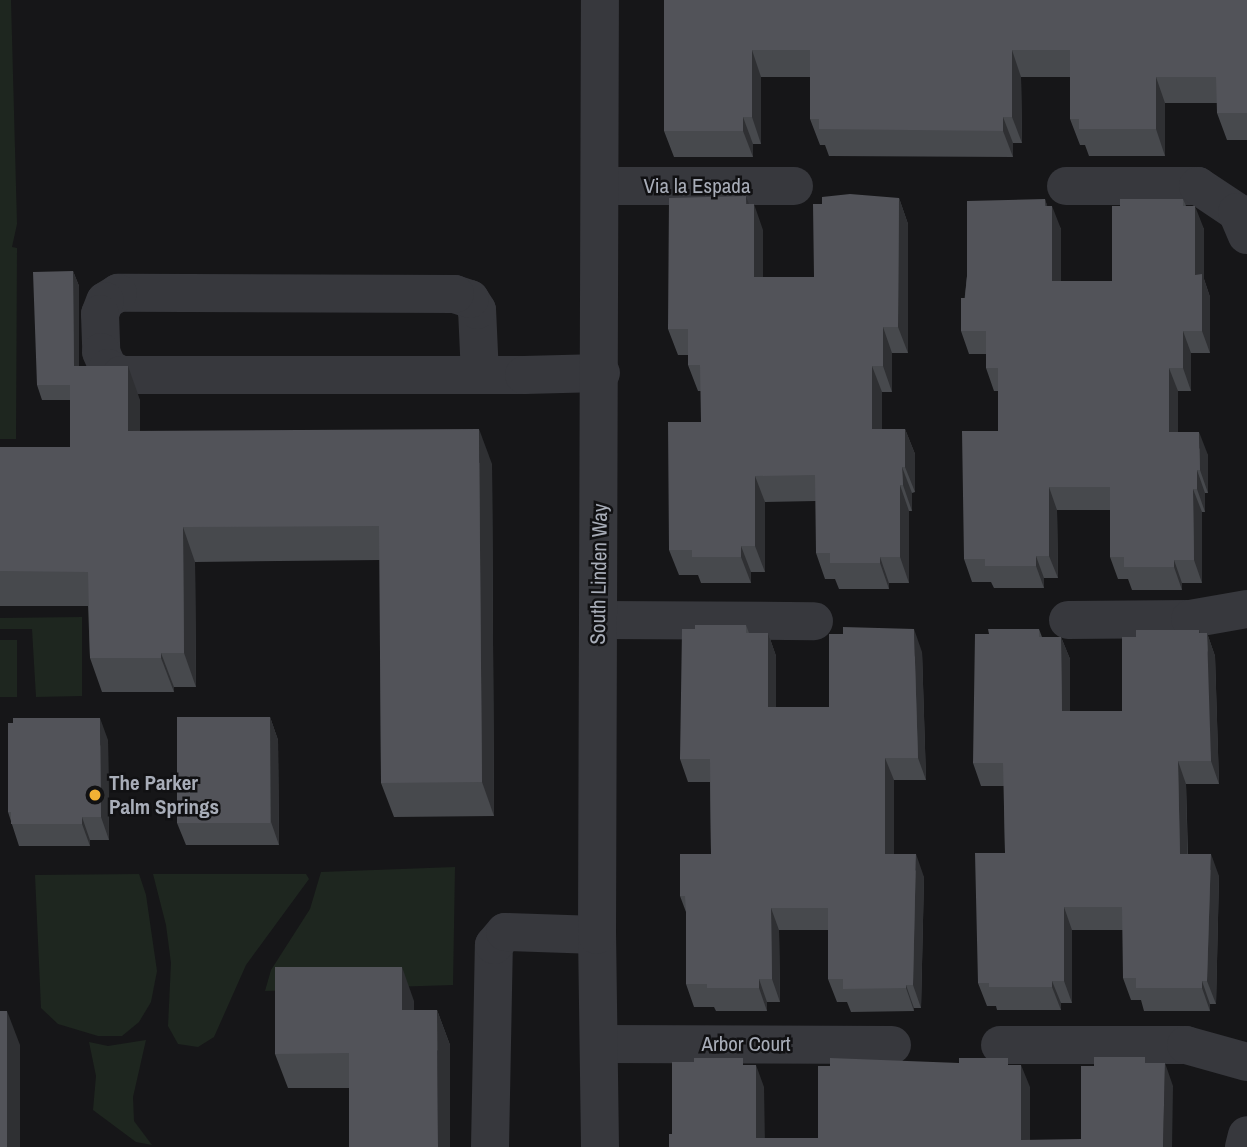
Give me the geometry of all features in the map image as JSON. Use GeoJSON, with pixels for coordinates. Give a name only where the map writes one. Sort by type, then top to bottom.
{"type":"FeatureCollection","features":[{"type":"Feature","properties":{"kind":"street","name":"South Linden Way"},"geometry":{"type":"LineString","coordinates":[[600,0],[601,373],[597,935],[600,1147]]}},
{"type":"Feature","properties":{"kind":"street","name":"Via la Espada"},"geometry":{"type":"LineString","coordinates":[[600,186],[794,186]]}},
{"type":"Feature","properties":{"kind":"street"},"geometry":{"type":"LineString","coordinates":[[1066,186],[1198,186],[1237,212],[1247,235]]}},
{"type":"Feature","properties":{"kind":"street"},"geometry":{"type":"LineString","coordinates":[[480,376],[477,310],[470,299],[455,294],[118,293],[105,301],[100,314],[101,352],[108,368],[121,376],[480,376],[601,373]]}},
{"type":"Feature","properties":{"kind":"street"},"geometry":{"type":"LineString","coordinates":[[1068,620],[1190,619],[1247,609]]}},
{"type":"Feature","properties":{"kind":"street"},"geometry":{"type":"LineString","coordinates":[[599,620],[814,621]]}},
{"type":"Feature","properties":{"kind":"street"},"geometry":{"type":"LineString","coordinates":[[490,1147],[494,945],[505,932],[597,935]]}},
{"type":"Feature","properties":{"kind":"street","name":"Arbor Court"},"geometry":{"type":"LineString","coordinates":[[600,1044],[892,1045]]}},
{"type":"Feature","properties":{"kind":"street"},"geometry":{"type":"LineString","coordinates":[[1000,1045],[1186,1045],[1247,1062]]}},
{"type":"Feature","properties":{"kind":"street"},"geometry":{"type":"LineString","coordinates":[[1244,1147],[1247,1135]]}},
{"type":"Feature","properties":{"kind":"shaded area"},"geometry":{"type":"Polygon","coordinates":[[[0,0],[11,0],[17,224],[12,247],[17,248],[16,439],[0,439],[0,0]]]}},
{"type":"Feature","properties":{"kind":"shaded area"},"geometry":{"type":"Polygon","coordinates":[[[82,617],[82,696],[36,697],[32,629],[0,629],[0,618],[82,617]]]}},
{"type":"Feature","properties":{"kind":"shaded area"},"geometry":{"type":"Polygon","coordinates":[[[0,640],[17,640],[17,697],[0,697],[0,640]]]}},
{"type":"Feature","properties":{"kind":"shaded area"},"geometry":{"type":"Polygon","coordinates":[[[455,867],[453,985],[265,991],[271,970],[310,909],[321,872],[455,867]]]}},
{"type":"Feature","properties":{"kind":"shaded area"},"geometry":{"type":"Polygon","coordinates":[[[139,874],[146,895],[157,971],[151,1002],[139,1022],[122,1036],[98,1036],[58,1024],[41,1008],[35,875],[139,874]]]}},
{"type":"Feature","properties":{"kind":"shaded area"},"geometry":{"type":"Polygon","coordinates":[[[153,874],[306,874],[309,879],[246,965],[214,1037],[198,1047],[178,1044],[168,1026],[171,963],[166,925],[153,874]]]}},
{"type":"Feature","properties":{"kind":"shaded area"},"geometry":{"type":"Polygon","coordinates":[[[146,1040],[133,1097],[134,1121],[152,1145],[136,1142],[93,1110],[96,1076],[89,1042],[108,1046],[146,1040]]]}},
{"type":"Feature","properties":{"kind":"building"},"geometry":{"type":"Polygon","coordinates":[[[664,0],[1247,0],[1247,113],[1217,113],[1216,77],[1156,77],[1156,129],[1079,129],[1079,119],[1070,119],[1070,50],[1012,50],[1012,117],[1003,117],[1003,131],[819,129],[819,119],[810,119],[810,50],[752,50],[752,117],[743,117],[743,131],[664,131],[664,0]]]}},
{"type":"Feature","properties":{"kind":"building"},"geometry":{"type":"Polygon","coordinates":[[[850,194],[899,198],[898,327],[883,327],[883,366],[872,366],[872,429],[905,429],[905,467],[902,467],[903,485],[900,485],[900,557],[880,557],[880,563],[830,563],[830,553],[816,553],[815,475],[755,476],[755,546],[741,546],[741,557],[692,557],[692,550],[669,550],[668,422],[701,422],[700,365],[688,365],[688,329],[668,329],[669,198],[746,196],[746,204],[754,204],[754,277],[814,277],[813,204],[822,204],[822,197],[850,194]]]}},
{"type":"Feature","properties":{"kind":"building"},"geometry":{"type":"Polygon","coordinates":[[[1045,199],[1045,206],[1052,206],[1052,281],[1112,281],[1112,206],[1120,206],[1120,199],[1183,199],[1183,206],[1195,206],[1195,275],[1202,274],[1202,331],[1183,331],[1183,368],[1169,368],[1169,432],[1199,432],[1200,470],[1197,470],[1197,489],[1193,489],[1194,560],[1174,560],[1174,567],[1124,567],[1124,557],[1110,557],[1110,487],[1049,487],[1049,556],[1036,556],[1036,566],[985,566],[985,559],[964,559],[962,431],[998,431],[998,368],[986,368],[986,331],[961,331],[961,298],[965,298],[967,276],[967,201],[1045,199]]]}},
{"type":"Feature","properties":{"kind":"building"},"geometry":{"type":"Polygon","coordinates":[[[73,271],[74,366],[70,366],[70,385],[37,385],[33,272],[73,271]]]}},
{"type":"Feature","properties":{"kind":"building"},"geometry":{"type":"Polygon","coordinates":[[[70,366],[128,366],[128,431],[479,429],[482,782],[381,783],[379,526],[183,527],[184,653],[161,653],[161,658],[90,658],[88,572],[0,571],[0,447],[70,447],[70,366]]]}},
{"type":"Feature","properties":{"kind":"building"},"geometry":{"type":"Polygon","coordinates":[[[695,625],[746,625],[746,633],[768,633],[768,707],[829,707],[829,634],[843,634],[843,627],[914,629],[918,758],[885,758],[885,854],[916,854],[913,985],[906,985],[906,988],[843,989],[843,979],[828,979],[828,908],[771,908],[772,979],[759,979],[759,988],[707,988],[707,984],[686,984],[686,912],[685,896],[680,896],[680,854],[711,854],[710,759],[680,759],[682,629],[695,629],[695,625]]]}},
{"type":"Feature","properties":{"kind":"building"},"geometry":{"type":"Polygon","coordinates":[[[988,629],[1039,629],[1039,637],[1061,637],[1062,711],[1122,711],[1122,637],[1136,637],[1136,630],[1199,630],[1199,633],[1207,633],[1211,761],[1178,761],[1180,854],[1211,854],[1207,981],[1202,981],[1202,988],[1136,988],[1136,978],[1123,978],[1122,907],[1064,907],[1064,981],[1052,981],[1052,987],[989,987],[989,983],[978,983],[975,853],[1005,853],[1003,763],[973,763],[975,634],[989,634],[988,629]]]}},
{"type":"Feature","properties":{"kind":"building"},"geometry":{"type":"Polygon","coordinates":[[[177,717],[270,717],[270,823],[177,823],[177,717]]]}},
{"type":"Feature","properties":{"kind":"building"},"geometry":{"type":"Polygon","coordinates":[[[13,718],[100,718],[101,817],[82,817],[82,824],[11,824],[11,812],[8,812],[8,723],[13,723],[13,718]]]}},
{"type":"Feature","properties":{"kind":"building"},"geometry":{"type":"Polygon","coordinates":[[[275,967],[402,967],[402,1010],[437,1010],[438,1147],[349,1147],[349,1053],[275,1054],[275,967]]]}},
{"type":"Feature","properties":{"kind":"building"},"geometry":{"type":"Polygon","coordinates":[[[0,1011],[7,1011],[7,1147],[0,1147],[0,1011]]]}},
{"type":"Feature","properties":{"kind":"building"},"geometry":{"type":"Polygon","coordinates":[[[1094,1057],[1145,1057],[1145,1063],[1165,1063],[1163,1147],[669,1147],[669,1134],[672,1134],[672,1062],[694,1062],[694,1058],[743,1058],[743,1065],[756,1065],[756,1138],[818,1138],[818,1066],[830,1066],[830,1058],[959,1063],[959,1058],[1008,1058],[1008,1065],[1021,1065],[1021,1140],[1081,1139],[1081,1066],[1094,1066],[1094,1057]]]}},
{"type":"Feature","properties":{"kind":"place","name":"The Parker Palm Springs"},"geometry":{"type":"Point","coordinates":[95,795]}}]}
